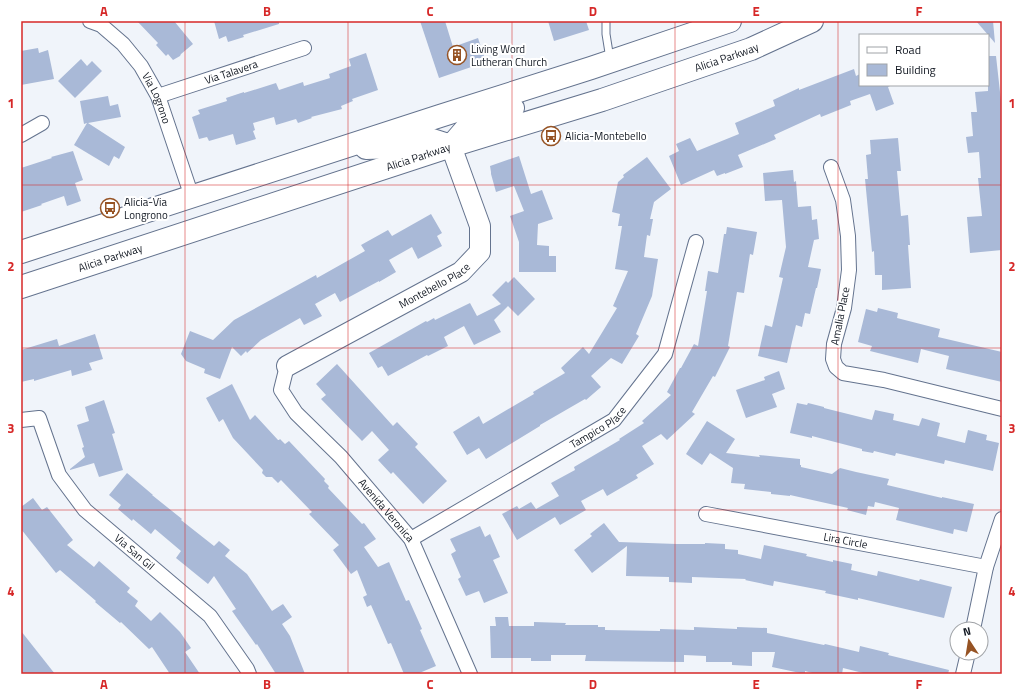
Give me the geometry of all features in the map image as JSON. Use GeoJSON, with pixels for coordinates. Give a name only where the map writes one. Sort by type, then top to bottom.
{"type":"FeatureCollection","features":[{"type":"Feature","properties":{"kind":"main road"},"geometry":{"type":"LineString","coordinates":[[21,252],[601,65],[730,21]]}},
{"type":"Feature","properties":{"kind":"main road","name":"Alicia Parkway"},"geometry":{"type":"LineString","coordinates":[[21,287],[451,146],[602,100],[751,49],[812,21]]}},
{"type":"Feature","properties":{"kind":"main road"},"geometry":{"type":"LineString","coordinates":[[340,148],[395,147],[421,139],[429,139],[451,146],[470,124],[494,114],[560,92],[601,65]]}},
{"type":"Feature","properties":{"kind":"street","name":"Via Logrono"},"geometry":{"type":"LineString","coordinates":[[90,21],[100,25],[123,44],[141,66],[158,96],[192,197]]}},
{"type":"Feature","properties":{"kind":"street","name":"Via Talavera"},"geometry":{"type":"LineString","coordinates":[[158,96],[304,48]]}},
{"type":"Feature","properties":{"kind":"street"},"geometry":{"type":"LineString","coordinates":[[21,135],[42,123]]}},
{"type":"Feature","properties":{"kind":"street","name":"Montebello Place"},"geometry":{"type":"LineString","coordinates":[[287,366],[461,272],[480,252],[480,226],[451,146]]}},
{"type":"Feature","properties":{"kind":"street","name":"Amalia Place"},"geometry":{"type":"LineString","coordinates":[[831,167],[843,200],[848,236],[849,270],[844,308],[834,344],[833,359],[836,367],[843,373],[884,380],[1002,409]]}},
{"type":"Feature","properties":{"kind":"street","name":"Tampico Place"},"geometry":{"type":"LineString","coordinates":[[412,539],[614,420],[665,354],[696,242]]}},
{"type":"Feature","properties":{"kind":"street","name":"Avenida Veronica"},"geometry":{"type":"LineString","coordinates":[[287,366],[281,390],[296,413],[340,457],[412,539],[470,674]]}},
{"type":"Feature","properties":{"kind":"street","name":"Via San Gil"},"geometry":{"type":"LineString","coordinates":[[21,420],[39,418],[59,475],[85,510],[210,616],[249,674]]}},
{"type":"Feature","properties":{"kind":"street","name":"Lira Circle"},"geometry":{"type":"LineString","coordinates":[[706,514],[986,568]]}},
{"type":"Feature","properties":{"kind":"street"},"geometry":{"type":"LineString","coordinates":[[975,621],[986,568],[1002,519]]}},
{"type":"Feature","properties":{"kind":"street"},"geometry":{"type":"LineString","coordinates":[[963,674],[966,661]]}},
{"type":"Feature","properties":{"kind":"lane"},"geometry":{"type":"LineString","coordinates":[[601,65],[606,34],[606,21]]}},
{"type":"Feature","properties":{"kind":"building"},"geometry":{"type":"Polygon","coordinates":[[[137,21],[174,21],[193,44],[180,56],[173,60],[168,54],[166,56],[156,45],[158,43],[137,21]]]}},
{"type":"Feature","properties":{"kind":"building"},"geometry":{"type":"Polygon","coordinates":[[[214,21],[279,21],[279,24],[243,35],[244,37],[228,42],[226,36],[219,39],[214,21]]]}},
{"type":"Feature","properties":{"kind":"building","name":"Living Word Lutheran Church"},"geometry":{"type":"Polygon","coordinates":[[[420,21],[445,21],[453,47],[478,38],[486,62],[439,78],[420,21]]]}},
{"type":"Feature","properties":{"kind":"building","name":"Living Word Lutheran Church"},"geometry":{"type":"Polygon","coordinates":[[[548,21],[586,21],[589,30],[554,41],[548,21]]]}},
{"type":"Feature","properties":{"kind":"building"},"geometry":{"type":"Polygon","coordinates":[[[976,21],[993,21],[995,43],[989,34],[987,34],[976,21]]]}},
{"type":"Feature","properties":{"kind":"building"},"geometry":{"type":"Polygon","coordinates":[[[38,48],[39,53],[48,50],[54,79],[21,85],[21,51],[38,48]]]}},
{"type":"Feature","properties":{"kind":"building"},"geometry":{"type":"Polygon","coordinates":[[[366,53],[378,90],[352,99],[353,101],[341,106],[342,109],[311,117],[312,118],[298,123],[296,119],[276,125],[274,117],[253,123],[255,130],[253,131],[256,139],[236,145],[233,134],[209,141],[207,137],[199,139],[192,117],[200,114],[198,110],[227,101],[226,98],[276,83],[279,90],[303,82],[304,86],[330,78],[329,74],[351,66],[349,59],[366,53]]]}},
{"type":"Feature","properties":{"kind":"building"},"geometry":{"type":"Polygon","coordinates":[[[989,56],[996,56],[1002,110],[1002,250],[970,253],[967,217],[982,216],[978,178],[981,178],[979,152],[968,153],[966,137],[973,136],[971,112],[977,112],[975,92],[988,91],[989,56]]]}},
{"type":"Feature","properties":{"kind":"building"},"geometry":{"type":"Polygon","coordinates":[[[81,59],[87,66],[92,61],[102,71],[75,98],[58,81],[81,59]]]}},
{"type":"Feature","properties":{"kind":"building"},"geometry":{"type":"Polygon","coordinates":[[[854,69],[856,76],[859,74],[859,86],[890,86],[888,87],[894,104],[876,111],[870,94],[850,101],[851,105],[821,117],[820,114],[774,135],[776,139],[738,155],[743,167],[717,176],[714,170],[681,185],[669,156],[679,151],[676,144],[690,138],[697,151],[739,134],[735,123],[775,106],[773,100],[799,88],[799,90],[854,69]]]}},
{"type":"Feature","properties":{"kind":"building"},"geometry":{"type":"Polygon","coordinates":[[[108,96],[110,106],[118,104],[121,117],[88,123],[125,147],[119,159],[114,156],[109,166],[74,145],[87,123],[84,124],[80,101],[108,96]]]}},
{"type":"Feature","properties":{"kind":"building"},"geometry":{"type":"Polygon","coordinates":[[[898,138],[901,171],[897,171],[901,216],[908,215],[910,245],[908,245],[911,288],[882,290],[882,275],[875,275],[874,251],[872,252],[865,179],[868,179],[866,155],[871,154],[870,140],[898,138]]]}},
{"type":"Feature","properties":{"kind":"building"},"geometry":{"type":"Polygon","coordinates":[[[73,151],[83,180],[75,183],[81,201],[67,206],[64,196],[21,212],[21,168],[73,151]]]}},
{"type":"Feature","properties":{"kind":"building"},"geometry":{"type":"Polygon","coordinates":[[[519,156],[531,194],[542,190],[553,219],[538,224],[537,245],[549,246],[549,256],[556,256],[556,272],[519,272],[519,242],[510,216],[524,211],[514,186],[496,192],[490,166],[519,156]]]}},
{"type":"Feature","properties":{"kind":"building"},"geometry":{"type":"Polygon","coordinates":[[[647,157],[671,189],[654,202],[650,219],[653,219],[650,236],[647,235],[644,257],[658,259],[652,296],[636,334],[639,336],[622,364],[611,358],[591,376],[601,387],[586,400],[585,399],[540,425],[486,459],[479,448],[467,455],[453,432],[479,416],[483,424],[534,394],[533,392],[565,373],[561,368],[583,347],[589,354],[617,308],[613,306],[628,271],[615,269],[622,226],[618,226],[620,214],[612,212],[618,182],[624,177],[623,175],[647,157]]]}},
{"type":"Feature","properties":{"kind":"building"},"geometry":{"type":"Polygon","coordinates":[[[793,170],[794,182],[796,181],[798,207],[811,206],[812,220],[817,219],[819,239],[814,240],[808,267],[821,269],[810,314],[805,313],[802,327],[796,325],[787,363],[758,356],[765,325],[772,327],[783,278],[779,277],[786,247],[782,200],[765,201],[763,173],[793,170]]]}},
{"type":"Feature","properties":{"kind":"building"},"geometry":{"type":"Polygon","coordinates":[[[431,214],[442,233],[437,236],[442,246],[418,259],[412,247],[389,260],[396,272],[379,282],[340,302],[335,293],[315,304],[322,316],[304,325],[300,318],[261,340],[247,353],[246,351],[241,356],[232,347],[220,379],[204,373],[205,369],[186,361],[181,354],[190,331],[213,340],[234,320],[316,275],[317,278],[365,251],[361,245],[388,230],[392,236],[431,214]]]}},
{"type":"Feature","properties":{"kind":"building"},"geometry":{"type":"Polygon","coordinates":[[[727,227],[757,232],[753,255],[750,254],[744,293],[737,292],[728,346],[730,347],[715,377],[713,376],[692,412],[695,414],[667,440],[661,434],[642,446],[654,464],[636,475],[638,478],[607,496],[603,489],[581,501],[586,510],[560,525],[555,517],[517,540],[502,514],[517,506],[519,509],[531,502],[536,509],[559,496],[551,483],[575,470],[574,467],[620,440],[619,439],[644,423],[642,421],[671,395],[667,392],[680,368],[694,344],[698,346],[707,291],[705,291],[708,271],[718,273],[724,234],[726,234],[727,227]]]}},
{"type":"Feature","properties":{"kind":"building"},"geometry":{"type":"Polygon","coordinates":[[[514,277],[535,299],[518,316],[508,306],[494,320],[501,332],[474,345],[464,326],[444,337],[448,346],[428,356],[427,355],[388,376],[382,366],[378,368],[369,353],[426,321],[427,322],[434,318],[435,320],[470,303],[477,316],[501,304],[492,295],[506,281],[508,283],[514,277]]]}},
{"type":"Feature","properties":{"kind":"building"},"geometry":{"type":"Polygon","coordinates":[[[878,308],[898,313],[897,318],[940,329],[938,337],[1002,352],[1002,382],[946,369],[949,356],[921,349],[918,363],[870,351],[872,346],[858,342],[866,309],[877,312],[878,308]]]}},
{"type":"Feature","properties":{"kind":"building"},"geometry":{"type":"Polygon","coordinates":[[[95,334],[103,359],[89,363],[92,370],[72,376],[71,370],[34,381],[34,379],[21,382],[21,350],[57,339],[59,346],[95,334]]]}},
{"type":"Feature","properties":{"kind":"building"},"geometry":{"type":"Polygon","coordinates":[[[337,364],[393,426],[397,422],[418,444],[415,447],[447,481],[423,504],[393,472],[391,474],[378,460],[389,450],[372,431],[362,441],[321,399],[326,395],[316,384],[337,364]]]}},
{"type":"Feature","properties":{"kind":"building"},"geometry":{"type":"Polygon","coordinates":[[[779,371],[785,389],[772,394],[777,407],[746,418],[736,390],[765,380],[764,377],[779,371]]]}},
{"type":"Feature","properties":{"kind":"building"},"geometry":{"type":"Polygon","coordinates":[[[232,384],[250,420],[255,415],[278,440],[280,439],[285,444],[289,441],[325,479],[324,481],[329,486],[328,488],[362,524],[364,523],[376,539],[364,547],[378,567],[389,562],[406,601],[409,600],[436,666],[417,674],[404,674],[391,643],[388,644],[371,605],[367,607],[363,597],[367,595],[357,570],[351,574],[333,550],[339,545],[309,514],[312,512],[281,480],[278,483],[272,477],[266,477],[262,473],[263,470],[233,438],[223,419],[219,422],[206,398],[232,384]]]}},
{"type":"Feature","properties":{"kind":"building"},"geometry":{"type":"Polygon","coordinates":[[[104,400],[115,433],[112,434],[123,470],[99,477],[94,463],[70,470],[85,457],[82,448],[84,447],[77,425],[89,421],[85,407],[104,400]]]}},
{"type":"Feature","properties":{"kind":"building"},"geometry":{"type":"Polygon","coordinates":[[[797,403],[807,405],[808,403],[872,420],[875,410],[894,414],[893,420],[919,426],[922,418],[940,423],[937,436],[965,443],[968,430],[987,435],[986,440],[999,443],[993,471],[945,460],[944,464],[896,453],[895,456],[874,451],[873,453],[862,451],[862,449],[812,436],[812,438],[790,433],[797,403]]]}},
{"type":"Feature","properties":{"kind":"building"},"geometry":{"type":"Polygon","coordinates":[[[707,421],[735,439],[726,453],[760,457],[759,455],[800,459],[801,467],[832,474],[840,468],[889,479],[887,485],[974,504],[967,532],[954,529],[953,534],[896,520],[899,508],[875,502],[874,507],[868,506],[866,515],[847,510],[848,508],[790,495],[771,494],[771,492],[744,489],[745,484],[731,483],[733,468],[710,453],[702,465],[686,454],[707,421]]]}},
{"type":"Feature","properties":{"kind":"building"},"geometry":{"type":"Polygon","coordinates":[[[127,473],[182,519],[181,520],[214,546],[219,541],[230,550],[225,556],[247,574],[272,611],[283,604],[292,617],[282,624],[290,636],[305,674],[276,674],[257,644],[256,645],[232,611],[236,609],[214,576],[208,584],[176,558],[181,551],[155,529],[151,534],[118,509],[121,505],[109,495],[127,473]]]}},
{"type":"Feature","properties":{"kind":"building"},"geometry":{"type":"Polygon","coordinates":[[[33,498],[42,510],[47,507],[73,540],[67,545],[94,567],[99,561],[130,588],[127,592],[138,601],[135,606],[151,621],[160,612],[180,632],[191,648],[185,652],[200,674],[170,674],[152,647],[149,649],[121,622],[120,623],[95,602],[96,601],[60,570],[56,573],[21,529],[21,507],[33,498]]]}},
{"type":"Feature","properties":{"kind":"building"},"geometry":{"type":"Polygon","coordinates":[[[604,523],[619,542],[725,544],[725,549],[738,550],[738,554],[761,559],[764,545],[807,554],[806,556],[833,562],[833,560],[852,564],[851,570],[877,576],[878,571],[952,587],[944,618],[858,598],[858,600],[825,593],[826,591],[774,581],[773,586],[745,580],[746,579],[692,577],[692,583],[669,582],[669,577],[626,576],[627,546],[592,573],[574,550],[592,536],[590,534],[604,523]]]}},
{"type":"Feature","properties":{"kind":"building"},"geometry":{"type":"Polygon","coordinates":[[[480,526],[485,537],[490,534],[500,557],[493,560],[508,593],[484,603],[479,591],[466,596],[458,579],[461,577],[451,554],[456,551],[450,539],[480,526]]]}},
{"type":"Feature","properties":{"kind":"building"},"geometry":{"type":"Polygon","coordinates":[[[495,617],[508,617],[509,626],[534,626],[534,622],[566,623],[565,625],[598,625],[598,627],[605,627],[605,630],[694,630],[694,627],[737,629],[737,627],[767,628],[767,633],[859,652],[860,646],[889,653],[888,655],[949,670],[948,674],[867,674],[843,668],[842,674],[816,674],[805,671],[805,674],[772,667],[775,652],[752,652],[752,666],[732,665],[732,662],[706,662],[706,656],[684,655],[684,662],[585,661],[586,655],[551,655],[551,661],[531,661],[531,658],[491,658],[490,626],[496,626],[495,617]]]}},
{"type":"Feature","properties":{"kind":"building"},"geometry":{"type":"Polygon","coordinates":[[[21,631],[55,674],[21,674],[21,631]]]}},
{"type":"Feature","properties":{"kind":"place","name":"Living Word Lutheran Church"},"geometry":{"type":"Point","coordinates":[457,55]}},
{"type":"Feature","properties":{"kind":"place","name":"Alicia-Montebello"},"geometry":{"type":"Point","coordinates":[551,136]}},
{"type":"Feature","properties":{"kind":"place","name":"Alicia-Via Longrono"},"geometry":{"type":"Point","coordinates":[110,208]}}]}
